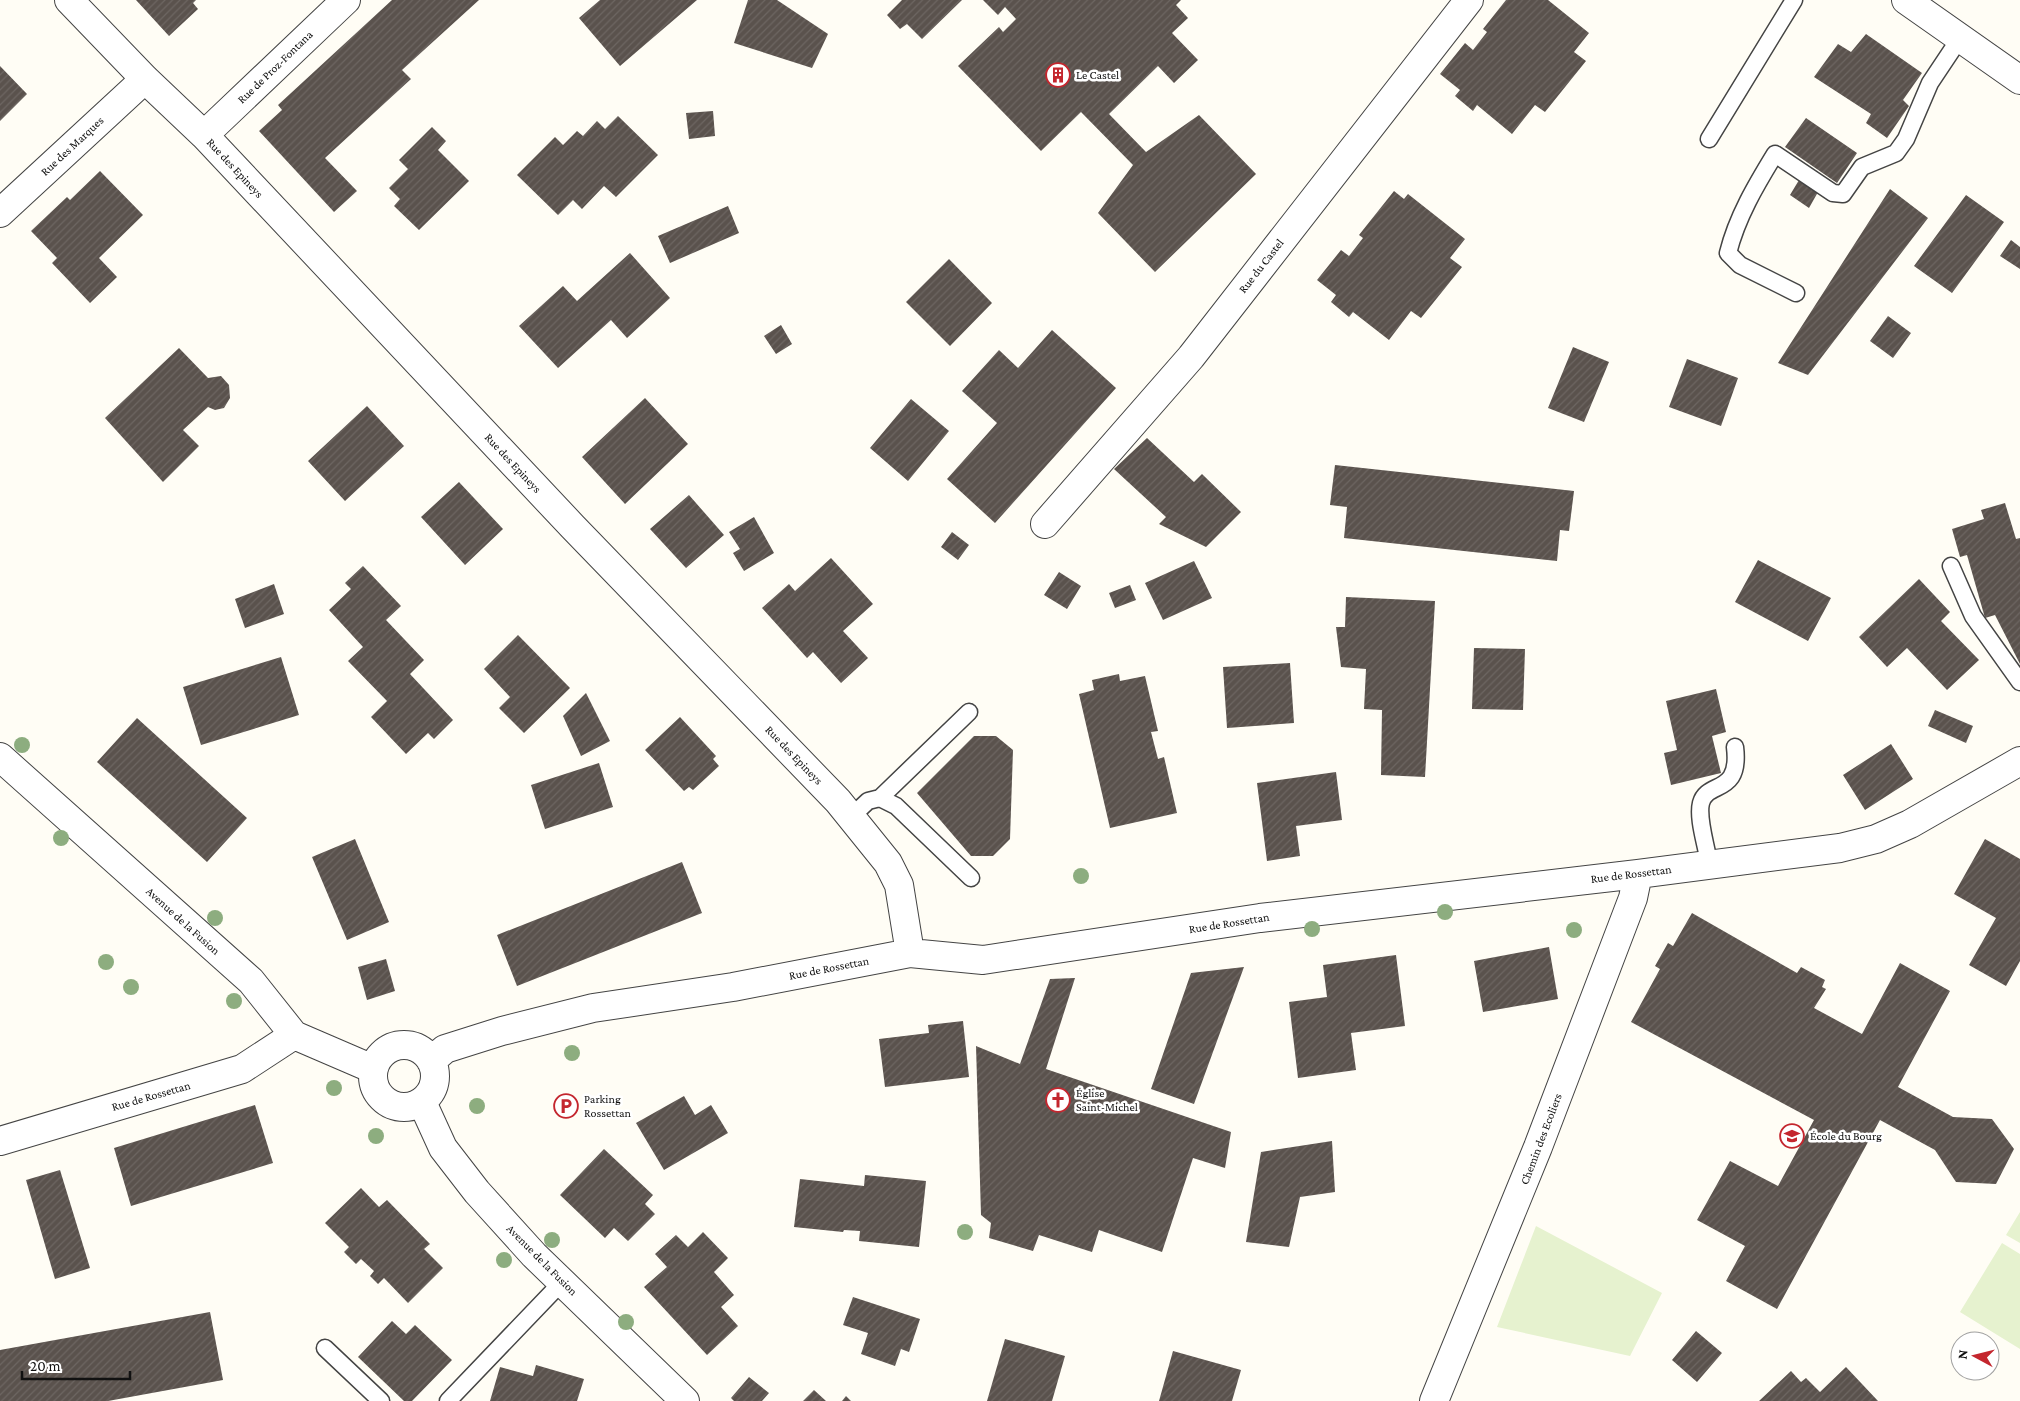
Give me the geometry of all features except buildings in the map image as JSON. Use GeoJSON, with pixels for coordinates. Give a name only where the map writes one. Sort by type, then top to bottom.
{"type":"FeatureCollection","features":[{"type":"Feature","properties":{"kind":"street","name":"Rue des Epineys"},"geometry":{"type":"LineString","coordinates":[[69,0],[145,79],[204,135],[566,519],[838,801],[888,863],[899,885],[910,953]]}},
{"type":"Feature","properties":{"kind":"street","name":"Rue de Proz-Fontana"},"geometry":{"type":"LineString","coordinates":[[204,135],[346,0]]}},
{"type":"Feature","properties":{"kind":"street","name":"Rue du Castel"},"geometry":{"type":"LineString","coordinates":[[1044,524],[1191,357],[1469,0]]}},
{"type":"Feature","properties":{"kind":"street"},"geometry":{"type":"LineString","coordinates":[[1906,0],[2020,80]]}},
{"type":"Feature","properties":{"kind":"street","name":"Rue des Marques"},"geometry":{"type":"LineString","coordinates":[[0,213],[145,79]]}},
{"type":"Feature","properties":{"kind":"street","name":"Avenue de la Fusion"},"geometry":{"type":"LineString","coordinates":[[0,756],[251,981],[294,1035],[373,1069]]}},
{"type":"Feature","properties":{"kind":"street","name":"Rue de Rossettan"},"geometry":{"type":"LineString","coordinates":[[431,1061],[445,1049],[502,1031],[593,1008],[733,987],[910,953],[983,960],[1260,918],[1638,874],[1840,848],[1876,839],[1933,812],[2020,761]]}},
{"type":"Feature","properties":{"kind":"street","name":"Chemin des Ecoliers"},"geometry":{"type":"LineString","coordinates":[[1434,1401],[1538,1147],[1633,898],[1638,874]]}},
{"type":"Feature","properties":{"kind":"street","name":"Rue de Rossettan"},"geometry":{"type":"LineString","coordinates":[[0,1141],[242,1069],[294,1035]]}},
{"type":"Feature","properties":{"kind":"street"},"geometry":{"type":"LineString","coordinates":[[399,1045],[417,1048],[431,1061],[435,1080],[430,1092],[422,1102],[406,1108],[389,1104],[380,1097],[374,1086],[373,1069],[382,1053],[399,1045]]}},
{"type":"Feature","properties":{"kind":"street","name":"Avenue de la Fusion"},"geometry":{"type":"LineString","coordinates":[[422,1102],[443,1148],[471,1185],[534,1255],[685,1401]]}},
{"type":"Feature","properties":{"kind":"lane"},"geometry":{"type":"LineString","coordinates":[[1709,139],[1794,0]]}},
{"type":"Feature","properties":{"kind":"lane"},"geometry":{"type":"LineString","coordinates":[[1796,293],[1740,265],[1728,253],[1734,231],[1759,180],[1776,154],[1833,194],[1843,194],[1852,185],[1862,167],[1896,153],[1906,139],[1930,83],[1960,38]]}},
{"type":"Feature","properties":{"kind":"lane"},"geometry":{"type":"LineString","coordinates":[[1951,566],[1973,616],[2020,682]]}},
{"type":"Feature","properties":{"kind":"lane"},"geometry":{"type":"LineString","coordinates":[[851,817],[868,801],[880,798],[969,712]]}},
{"type":"Feature","properties":{"kind":"lane"},"geometry":{"type":"LineString","coordinates":[[1709,864],[1700,817],[1700,804],[1703,797],[1725,784],[1734,774],[1737,764],[1735,746]]}},
{"type":"Feature","properties":{"kind":"lane"},"geometry":{"type":"LineString","coordinates":[[880,798],[896,806],[971,878]]}},
{"type":"Feature","properties":{"kind":"lane"},"geometry":{"type":"LineString","coordinates":[[448,1401],[562,1282]]}},
{"type":"Feature","properties":{"kind":"lane"},"geometry":{"type":"LineString","coordinates":[[325,1348],[381,1401]]}},
{"type":"Feature","properties":{"kind":"green space"},"geometry":{"type":"Polygon","coordinates":[[[2020,1212],[2020,1243],[2006,1235],[2020,1212]]]}},
{"type":"Feature","properties":{"kind":"green space"},"geometry":{"type":"Polygon","coordinates":[[[1536,1226],[1662,1293],[1630,1356],[1497,1327],[1536,1226]]]}},
{"type":"Feature","properties":{"kind":"green space"},"geometry":{"type":"Polygon","coordinates":[[[2002,1243],[2020,1254],[2020,1349],[2000,1337],[2000,1331],[1991,1331],[1960,1312],[2002,1243]]]}},
{"type":"Feature","properties":{"kind":"place","name":"Le Castel"},"geometry":{"type":"Point","coordinates":[1058,75]}},
{"type":"Feature","properties":{"kind":"place","name":"Église Saint-Michel"},"geometry":{"type":"Point","coordinates":[1058,1100]}},
{"type":"Feature","properties":{"kind":"place","name":"Parking Rossettan"},"geometry":{"type":"Point","coordinates":[566,1106]}},
{"type":"Feature","properties":{"kind":"place","name":"École du Bourg"},"geometry":{"type":"Point","coordinates":[1792,1136]}}]}
